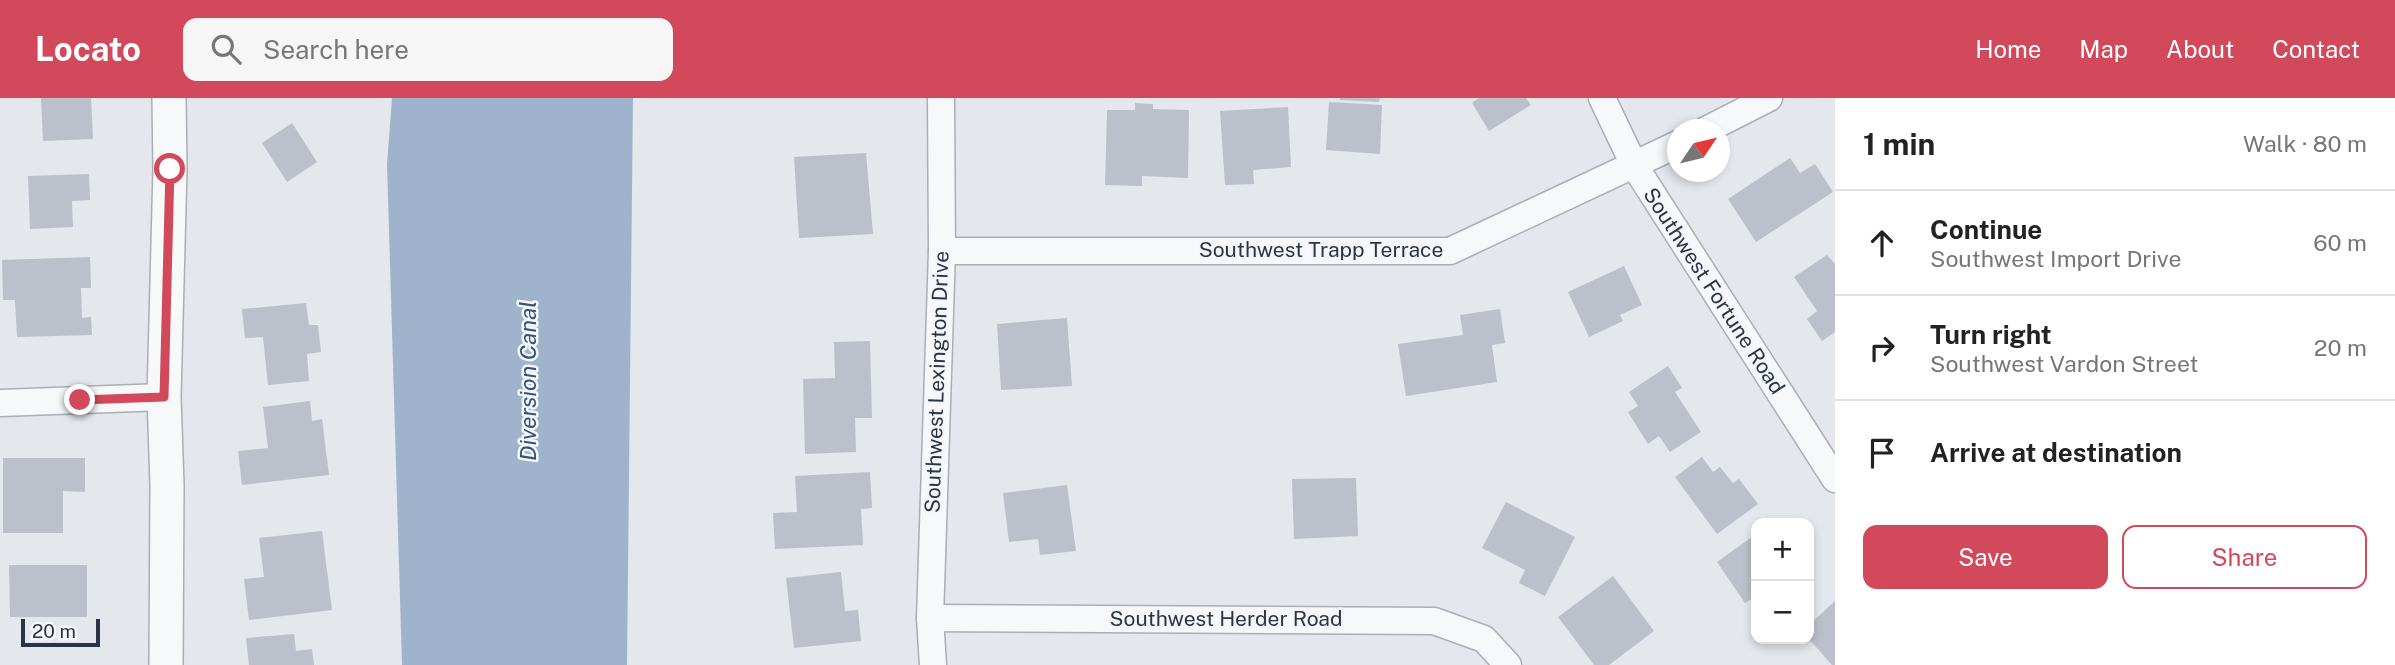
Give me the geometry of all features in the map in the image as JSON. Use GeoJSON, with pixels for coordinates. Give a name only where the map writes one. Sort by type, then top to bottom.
{"type":"FeatureCollection","features":[{"type":"Feature","properties":{"kind":"street"},"geometry":{"type":"LineString","coordinates":[[166,665],[167,485],[164,397],[170,169],[169,98]]}},
{"type":"Feature","properties":{"kind":"street","name":"Southwest Lexington Drive"},"geometry":{"type":"LineString","coordinates":[[933,665],[930,618],[942,251],[941,98]]}},
{"type":"Feature","properties":{"kind":"street","name":"Southwest Fortune Road"},"geometry":{"type":"LineString","coordinates":[[1602,98],[1634,165],[1835,479]]}},
{"type":"Feature","properties":{"kind":"street"},"geometry":{"type":"LineString","coordinates":[[1728,119],[1769,98]]}},
{"type":"Feature","properties":{"kind":"street","name":"Southwest Trapp Terrace"},"geometry":{"type":"LineString","coordinates":[[942,251],[1450,251],[1667,149]]}},
{"type":"Feature","properties":{"kind":"street"},"geometry":{"type":"LineString","coordinates":[[0,403],[164,397]]}},
{"type":"Feature","properties":{"kind":"street","name":"Southwest Herder Road"},"geometry":{"type":"LineString","coordinates":[[930,618],[1434,621],[1484,639],[1508,665]]}},
{"type":"Feature","properties":{"kind":"water","name":"Diversion Canal"},"geometry":{"type":"Polygon","coordinates":[[[392,98],[633,98],[627,665],[402,665],[387,164],[392,98]]]}},
{"type":"Feature","properties":{"kind":"building"},"geometry":{"type":"Polygon","coordinates":[[[41,98],[91,98],[93,139],[43,141],[41,98]]]}},
{"type":"Feature","properties":{"kind":"building"},"geometry":{"type":"Polygon","coordinates":[[[1340,98],[1380,98],[1379,102],[1340,98]]]}},
{"type":"Feature","properties":{"kind":"building"},"geometry":{"type":"Polygon","coordinates":[[[1479,98],[1526,98],[1531,105],[1489,131],[1472,103],[1479,98]]]}},
{"type":"Feature","properties":{"kind":"building"},"geometry":{"type":"Polygon","coordinates":[[[1329,102],[1382,105],[1380,154],[1326,150],[1329,102]]]}},
{"type":"Feature","properties":{"kind":"building"},"geometry":{"type":"Polygon","coordinates":[[[1135,103],[1153,104],[1153,109],[1189,110],[1188,178],[1142,176],[1142,186],[1105,185],[1107,110],[1135,110],[1135,103]]]}},
{"type":"Feature","properties":{"kind":"building"},"geometry":{"type":"Polygon","coordinates":[[[1288,107],[1291,167],[1253,170],[1254,184],[1225,185],[1220,111],[1288,107]]]}},
{"type":"Feature","properties":{"kind":"building"},"geometry":{"type":"Polygon","coordinates":[[[292,123],[317,162],[287,182],[262,143],[292,123]]]}},
{"type":"Feature","properties":{"kind":"building"},"geometry":{"type":"Polygon","coordinates":[[[866,153],[873,234],[799,238],[794,157],[866,153]]]}},
{"type":"Feature","properties":{"kind":"building"},"geometry":{"type":"Polygon","coordinates":[[[1790,158],[1800,173],[1815,164],[1833,192],[1756,242],[1728,199],[1790,158]]]}},
{"type":"Feature","properties":{"kind":"building"},"geometry":{"type":"Polygon","coordinates":[[[89,174],[90,200],[72,201],[73,227],[30,229],[28,176],[89,174]]]}},
{"type":"Feature","properties":{"kind":"building"},"geometry":{"type":"Polygon","coordinates":[[[1827,255],[1835,264],[1835,332],[1822,341],[1807,319],[1817,311],[1794,277],[1827,255]]]}},
{"type":"Feature","properties":{"kind":"building"},"geometry":{"type":"Polygon","coordinates":[[[90,257],[91,288],[81,288],[82,318],[91,317],[92,335],[17,337],[15,300],[3,300],[2,260],[90,257]]]}},
{"type":"Feature","properties":{"kind":"building"},"geometry":{"type":"Polygon","coordinates":[[[1624,266],[1642,305],[1620,315],[1623,321],[1589,337],[1568,292],[1624,266]]]}},
{"type":"Feature","properties":{"kind":"building"},"geometry":{"type":"Polygon","coordinates":[[[306,303],[309,325],[318,325],[321,352],[307,354],[309,381],[268,385],[263,337],[245,338],[242,309],[306,303]]]}},
{"type":"Feature","properties":{"kind":"building"},"geometry":{"type":"Polygon","coordinates":[[[1500,309],[1505,343],[1492,345],[1497,382],[1406,396],[1398,344],[1463,335],[1460,315],[1500,309]]]}},
{"type":"Feature","properties":{"kind":"building"},"geometry":{"type":"Polygon","coordinates":[[[1067,318],[1072,386],[1001,390],[997,324],[1067,318]]]}},
{"type":"Feature","properties":{"kind":"building"},"geometry":{"type":"Polygon","coordinates":[[[870,341],[872,418],[855,418],[856,452],[805,454],[803,379],[835,378],[834,342],[870,341]]]}},
{"type":"Feature","properties":{"kind":"building"},"geometry":{"type":"Polygon","coordinates":[[[1668,366],[1682,388],[1675,392],[1701,432],[1670,452],[1659,436],[1648,444],[1628,412],[1638,406],[1629,392],[1668,366]]]}},
{"type":"Feature","properties":{"kind":"building"},"geometry":{"type":"Polygon","coordinates":[[[310,401],[312,421],[322,419],[329,475],[242,485],[238,451],[268,448],[263,407],[310,401]]]}},
{"type":"Feature","properties":{"kind":"building"},"geometry":{"type":"Polygon","coordinates":[[[1702,457],[1713,472],[1720,467],[1733,483],[1739,479],[1758,504],[1717,534],[1675,477],[1702,457]]]}},
{"type":"Feature","properties":{"kind":"building"},"geometry":{"type":"Polygon","coordinates":[[[3,458],[85,458],[85,492],[63,491],[63,533],[3,533],[3,458]]]}},
{"type":"Feature","properties":{"kind":"building"},"geometry":{"type":"Polygon","coordinates":[[[870,472],[872,508],[861,509],[863,545],[775,549],[773,513],[797,512],[795,476],[870,472]]]}},
{"type":"Feature","properties":{"kind":"building"},"geometry":{"type":"Polygon","coordinates":[[[1356,478],[1358,536],[1294,539],[1292,479],[1356,478]]]}},
{"type":"Feature","properties":{"kind":"building"},"geometry":{"type":"Polygon","coordinates":[[[1067,485],[1076,551],[1040,555],[1038,539],[1009,542],[1003,493],[1067,485]]]}},
{"type":"Feature","properties":{"kind":"building"},"geometry":{"type":"Polygon","coordinates":[[[1506,502],[1575,537],[1545,596],[1519,583],[1525,570],[1482,548],[1506,502]]]}},
{"type":"Feature","properties":{"kind":"building"},"geometry":{"type":"Polygon","coordinates":[[[322,531],[332,610],[249,620],[244,579],[264,577],[259,538],[322,531]]]}},
{"type":"Feature","properties":{"kind":"building"},"geometry":{"type":"Polygon","coordinates":[[[1751,538],[1751,599],[1745,603],[1717,562],[1751,538]]]}},
{"type":"Feature","properties":{"kind":"building"},"geometry":{"type":"Polygon","coordinates":[[[9,565],[87,565],[87,617],[10,617],[9,565]]]}},
{"type":"Feature","properties":{"kind":"building"},"geometry":{"type":"Polygon","coordinates":[[[841,572],[845,611],[858,610],[861,641],[794,648],[786,578],[841,572]]]}},
{"type":"Feature","properties":{"kind":"building"},"geometry":{"type":"Polygon","coordinates":[[[1613,576],[1654,631],[1609,665],[1594,665],[1558,617],[1613,576]]]}},
{"type":"Feature","properties":{"kind":"building"},"geometry":{"type":"Polygon","coordinates":[[[1835,601],[1835,665],[1813,644],[1814,620],[1835,601]]]}},
{"type":"Feature","properties":{"kind":"building"},"geometry":{"type":"Polygon","coordinates":[[[294,634],[296,651],[312,649],[314,665],[249,665],[246,638],[294,634]]]}},
{"type":"Feature","properties":{"kind":"route"},"geometry":{"type":"LineString","coordinates":[[80,400],[164,397],[170,169]]}}]}
